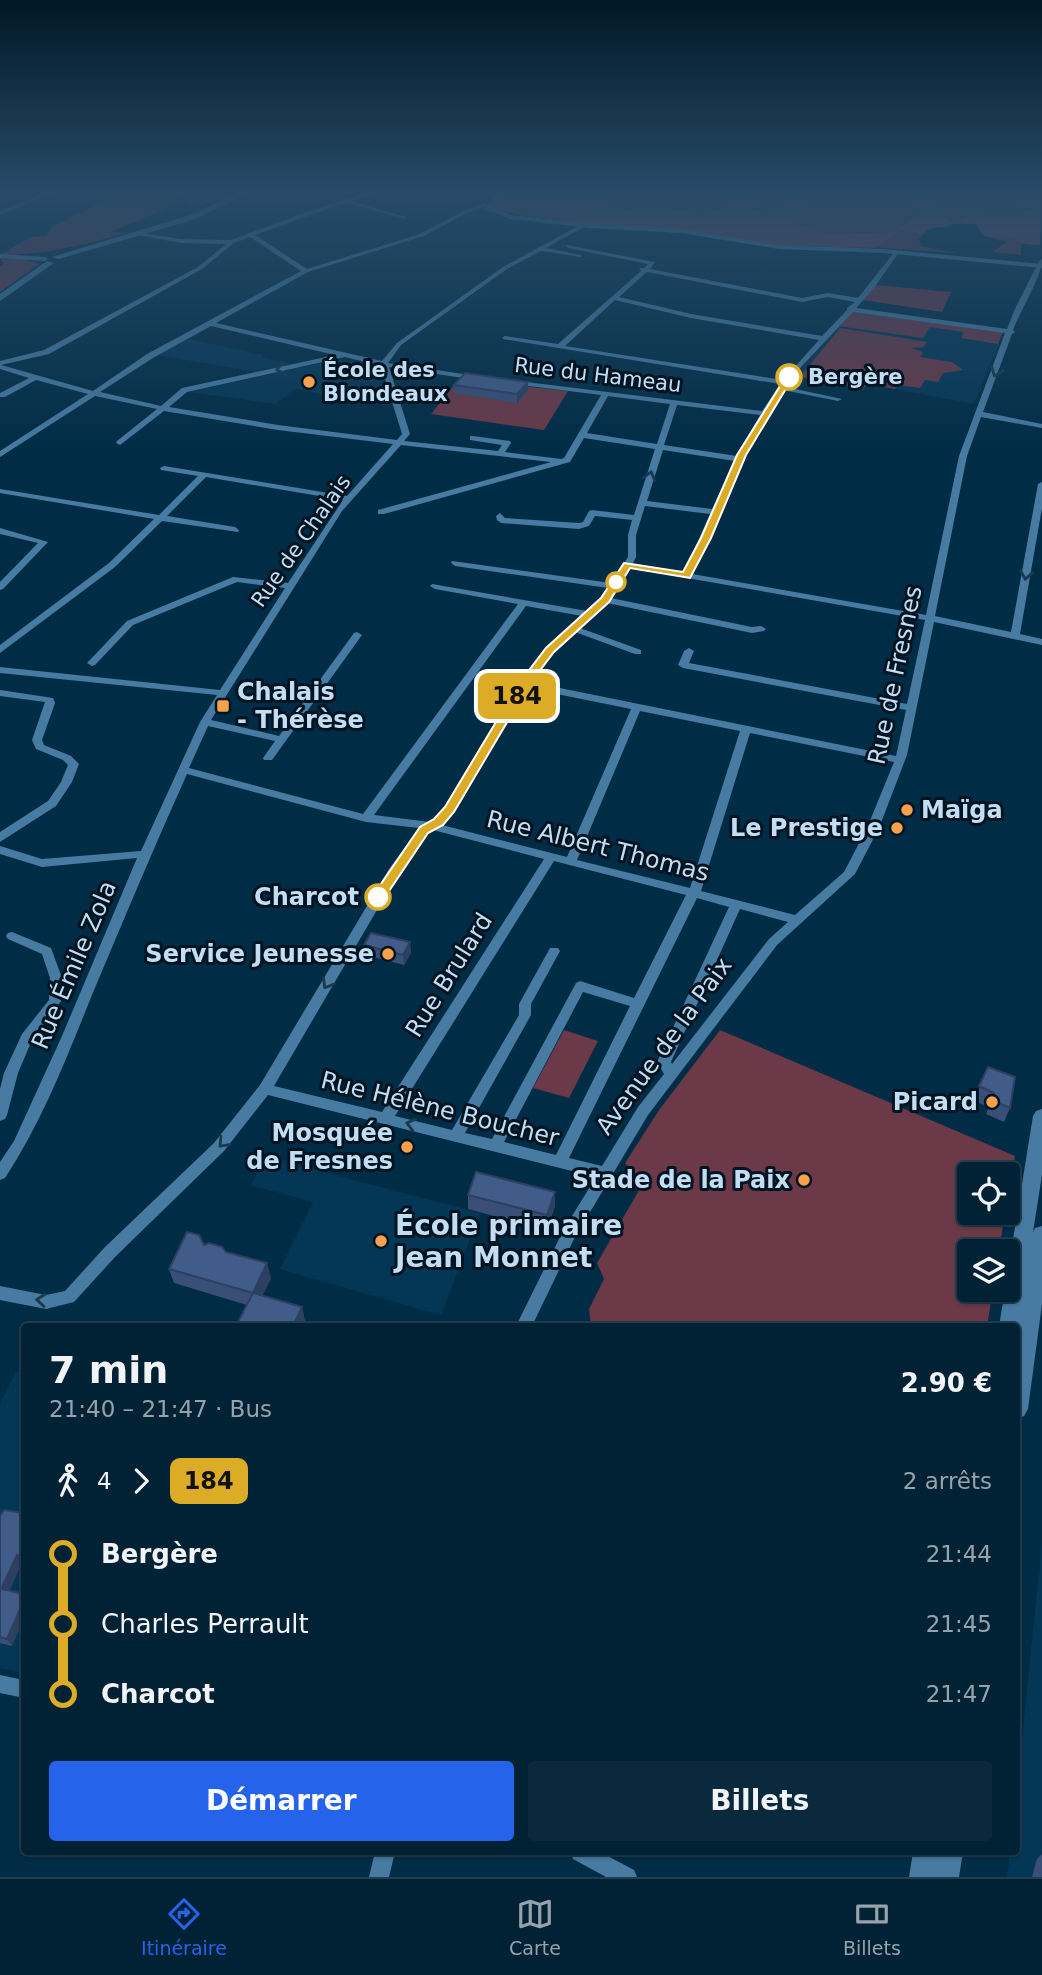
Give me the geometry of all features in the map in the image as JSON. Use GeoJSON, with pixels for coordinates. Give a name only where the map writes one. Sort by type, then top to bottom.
{"type":"FeatureCollection","features":[{"type":"Feature","properties":{"kind":"main road"},"geometry":{"type":"LineString","coordinates":[[0,298],[27,279]]}},
{"type":"Feature","properties":{"kind":"main road"},"geometry":{"type":"LineString","coordinates":[[1009,1323],[1042,1116]]}},
{"type":"Feature","properties":{"kind":"main road"},"geometry":{"type":"LineString","coordinates":[[1020,1388],[1042,1234]]}},
{"type":"Feature","properties":{"kind":"main road"},"geometry":{"type":"LineString","coordinates":[[922,1877],[926,1855]]}},
{"type":"Feature","properties":{"kind":"main road"},"geometry":{"type":"LineString","coordinates":[[946,1877],[950,1855]]}},
{"type":"Feature","properties":{"kind":"street"},"geometry":{"type":"LineString","coordinates":[[0,365],[46,352],[181,279]]}},
{"type":"Feature","properties":{"kind":"street"},"geometry":{"type":"LineString","coordinates":[[0,455],[150,356],[293,279]]}},
{"type":"Feature","properties":{"kind":"street"},"geometry":{"type":"LineString","coordinates":[[398,443],[407,431],[384,363],[399,344],[490,279]]}},
{"type":"Feature","properties":{"kind":"street"},"geometry":{"type":"LineString","coordinates":[[559,346],[637,279]]}},
{"type":"Feature","properties":{"kind":"street"},"geometry":{"type":"LineString","coordinates":[[687,279],[802,300],[828,295],[857,300]]}},
{"type":"Feature","properties":{"kind":"street"},"geometry":{"type":"LineString","coordinates":[[686,576],[706,538],[740,458],[783,385],[822,338],[878,279]]}},
{"type":"Feature","properties":{"kind":"street","name":"Rue de Fresnes"},"geometry":{"type":"LineString","coordinates":[[800,919],[849,874],[890,791],[912,708],[962,456],[1012,331],[1017,311],[1034,279]]}},
{"type":"Feature","properties":{"kind":"street"},"geometry":{"type":"LineString","coordinates":[[614,298],[691,316],[822,338]]}},
{"type":"Feature","properties":{"kind":"street"},"geometry":{"type":"LineString","coordinates":[[849,309],[1012,331]]}},
{"type":"Feature","properties":{"kind":"street","name":"Rue du Hameau"},"geometry":{"type":"LineString","coordinates":[[212,324],[384,363],[488,380]]}},
{"type":"Feature","properties":{"kind":"street"},"geometry":{"type":"LineString","coordinates":[[505,338],[783,385],[838,398]]}},
{"type":"Feature","properties":{"kind":"street"},"geometry":{"type":"LineString","coordinates":[[120,443],[185,390],[348,355]]}},
{"type":"Feature","properties":{"kind":"street"},"geometry":{"type":"LineString","coordinates":[[0,365],[34,378],[92,394],[163,407],[398,443],[561,461]]}},
{"type":"Feature","properties":{"kind":"street"},"geometry":{"type":"LineString","coordinates":[[2,395],[34,378]]}},
{"type":"Feature","properties":{"kind":"street","name":"Rue du Hameau"},"geometry":{"type":"LineString","coordinates":[[499,381],[766,414]]}},
{"type":"Feature","properties":{"kind":"street"},"geometry":{"type":"LineString","coordinates":[[381,512],[567,460],[606,393]]}},
{"type":"Feature","properties":{"kind":"street"},"geometry":{"type":"LineString","coordinates":[[0,1293],[46,1302],[69,1297],[110,1252],[219,1147],[265,1089],[393,873],[424,830],[449,809],[524,684],[550,650],[605,600],[628,565],[637,518],[674,402]]}},
{"type":"Feature","properties":{"kind":"street"},"geometry":{"type":"LineString","coordinates":[[979,414],[1042,426]]}},
{"type":"Feature","properties":{"kind":"street"},"geometry":{"type":"LineString","coordinates":[[582,435],[740,458]]}},
{"type":"Feature","properties":{"kind":"street"},"geometry":{"type":"LineString","coordinates":[[473,438],[507,443],[500,454]]}},
{"type":"Feature","properties":{"kind":"street","name":"Rue de Chalais"},"geometry":{"type":"LineString","coordinates":[[184,770],[205,722],[290,586],[349,499],[398,443]]}},
{"type":"Feature","properties":{"kind":"street"},"geometry":{"type":"LineString","coordinates":[[164,468],[349,499]]}},
{"type":"Feature","properties":{"kind":"street"},"geometry":{"type":"LineString","coordinates":[[0,650],[112,565],[203,476]]}},
{"type":"Feature","properties":{"kind":"street"},"geometry":{"type":"LineString","coordinates":[[1015,637],[1042,484]]}},
{"type":"Feature","properties":{"kind":"street"},"geometry":{"type":"LineString","coordinates":[[0,491],[234,530]]}},
{"type":"Feature","properties":{"kind":"street"},"geometry":{"type":"LineString","coordinates":[[642,503],[715,512]]}},
{"type":"Feature","properties":{"kind":"street"},"geometry":{"type":"LineString","coordinates":[[500,516],[501,520],[579,526],[586,524],[592,513],[637,518]]}},
{"type":"Feature","properties":{"kind":"street"},"geometry":{"type":"LineString","coordinates":[[0,531],[44,542],[0,587]]}},
{"type":"Feature","properties":{"kind":"street"},"geometry":{"type":"LineString","coordinates":[[455,563],[613,586]]}},
{"type":"Feature","properties":{"kind":"street"},"geometry":{"type":"LineString","coordinates":[[628,565],[929,618],[1042,642]]}},
{"type":"Feature","properties":{"kind":"street"},"geometry":{"type":"LineString","coordinates":[[92,663],[130,623],[236,579],[290,586]]}},
{"type":"Feature","properties":{"kind":"street"},"geometry":{"type":"LineString","coordinates":[[435,586],[591,615]]}},
{"type":"Feature","properties":{"kind":"street"},"geometry":{"type":"LineString","coordinates":[[605,600],[752,630],[761,629]]}},
{"type":"Feature","properties":{"kind":"street"},"geometry":{"type":"LineString","coordinates":[[366,818],[524,602]]}},
{"type":"Feature","properties":{"kind":"street"},"geometry":{"type":"LineString","coordinates":[[575,629],[638,652]]}},
{"type":"Feature","properties":{"kind":"street"},"geometry":{"type":"LineString","coordinates":[[268,758],[357,635]]}},
{"type":"Feature","properties":{"kind":"street"},"geometry":{"type":"LineString","coordinates":[[689,651],[682,665],[912,708]]}},
{"type":"Feature","properties":{"kind":"street"},"geometry":{"type":"LineString","coordinates":[[0,670],[222,693]]}},
{"type":"Feature","properties":{"kind":"street"},"geometry":{"type":"LineString","coordinates":[[524,684],[900,760]]}},
{"type":"Feature","properties":{"kind":"street"},"geometry":{"type":"LineString","coordinates":[[0,694],[49,700],[50,704],[37,740],[40,747],[67,758],[74,764],[58,801],[46,811],[16,824],[0,838]]}},
{"type":"Feature","properties":{"kind":"street"},"geometry":{"type":"LineString","coordinates":[[571,861],[636,708]]}},
{"type":"Feature","properties":{"kind":"street"},"geometry":{"type":"LineString","coordinates":[[205,722],[280,739]]}},
{"type":"Feature","properties":{"kind":"street"},"geometry":{"type":"LineString","coordinates":[[560,1161],[688,901],[695,892],[746,729]]}},
{"type":"Feature","properties":{"kind":"street","name":"Rue Albert Thomas"},"geometry":{"type":"LineString","coordinates":[[184,770],[366,818],[432,826],[800,919]]}},
{"type":"Feature","properties":{"kind":"street","name":"Rue Émile Zola"},"geometry":{"type":"LineString","coordinates":[[0,1174],[20,1144],[184,770]]}},
{"type":"Feature","properties":{"kind":"street"},"geometry":{"type":"LineString","coordinates":[[0,850],[42,863],[145,854]]}},
{"type":"Feature","properties":{"kind":"street","name":"Rue Brulard"},"geometry":{"type":"LineString","coordinates":[[386,1118],[551,856]]}},
{"type":"Feature","properties":{"kind":"street"},"geometry":{"type":"LineString","coordinates":[[670,1074],[664,1062],[737,903]]}},
{"type":"Feature","properties":{"kind":"street","name":"Avenue de la Paix"},"geometry":{"type":"LineString","coordinates":[[525,1323],[569,1234],[605,1173],[670,1074],[774,942],[800,919]]}},
{"type":"Feature","properties":{"kind":"street"},"geometry":{"type":"LineString","coordinates":[[0,1115],[11,1073],[27,1038],[55,1001],[56,978],[47,951],[12,936]]}},
{"type":"Feature","properties":{"kind":"street"},"geometry":{"type":"LineString","coordinates":[[456,1136],[525,1014],[525,1004],[554,951]]}},
{"type":"Feature","properties":{"kind":"street"},"geometry":{"type":"LineString","coordinates":[[496,1145],[580,986],[638,1004]]}},
{"type":"Feature","properties":{"kind":"street","name":"Rue Hélène Boucher"},"geometry":{"type":"LineString","coordinates":[[265,1089],[605,1173]]}},
{"type":"Feature","properties":{"kind":"street"},"geometry":{"type":"LineString","coordinates":[[0,1684],[21,1688]]}},
{"type":"Feature","properties":{"kind":"street"},"geometry":{"type":"LineString","coordinates":[[379,1877],[384,1855]]}},
{"type":"Feature","properties":{"kind":"street"},"geometry":{"type":"LineString","coordinates":[[586,1855],[627,1877]]}},
{"type":"Feature","properties":{"kind":"shaded area"},"geometry":{"type":"Polygon","coordinates":[[[0,279],[19,279],[0,292],[0,279]]]}},
{"type":"Feature","properties":{"kind":"shaded area"},"geometry":{"type":"Polygon","coordinates":[[[876,285],[951,292],[942,312],[863,300],[876,285]]]}},
{"type":"Feature","properties":{"kind":"shaded area"},"geometry":{"type":"Polygon","coordinates":[[[851,311],[1004,331],[974,404],[868,384],[864,390],[795,376],[851,311]]]}},
{"type":"Feature","properties":{"kind":"shaded area"},"geometry":{"type":"Polygon","coordinates":[[[851,312],[1003,331],[998,344],[961,338],[964,332],[930,327],[923,338],[838,326],[851,312]]]}},
{"type":"Feature","properties":{"kind":"shaded area"},"geometry":{"type":"Polygon","coordinates":[[[840,328],[927,342],[924,347],[911,348],[923,352],[920,357],[952,362],[963,370],[943,373],[938,382],[925,380],[920,388],[898,385],[895,389],[867,384],[863,389],[800,377],[840,328]]]}},
{"type":"Feature","properties":{"kind":"shaded area"},"geometry":{"type":"Polygon","coordinates":[[[189,339],[292,364],[256,372],[157,355],[189,339]]]}},
{"type":"Feature","properties":{"kind":"shaded area","name":"École des Blondeaux"},"geometry":{"type":"Polygon","coordinates":[[[338,359],[378,366],[390,406],[295,389],[275,404],[190,392],[338,359]]]}},
{"type":"Feature","properties":{"kind":"shaded area"},"geometry":{"type":"Polygon","coordinates":[[[460,378],[568,391],[544,430],[431,414],[460,378]]]}},
{"type":"Feature","properties":{"kind":"shaded area"},"geometry":{"type":"Polygon","coordinates":[[[564,1030],[598,1041],[569,1098],[533,1088],[564,1030]]]}},
{"type":"Feature","properties":{"kind":"shaded area","name":"Stade de la Paix"},"geometry":{"type":"Polygon","coordinates":[[[720,1030],[1015,1156],[1014,1162],[957,1162],[957,1225],[1003,1225],[1001,1239],[957,1239],[957,1302],[991,1302],[988,1323],[591,1323],[589,1309],[604,1279],[597,1263],[642,1185],[625,1163],[659,1110],[720,1030]]]}},
{"type":"Feature","properties":{"kind":"shaded area","name":"École primaire Jean Monnet"},"geometry":{"type":"Polygon","coordinates":[[[266,1157],[480,1213],[441,1315],[280,1269],[313,1202],[250,1185],[266,1157]]]}},
{"type":"Feature","properties":{"kind":"shaded area"},"geometry":{"type":"Polygon","coordinates":[[[16,1372],[21,1373],[21,1672],[0,1668],[0,1404],[16,1372]]]}},
{"type":"Feature","properties":{"kind":"shaded area"},"geometry":{"type":"Polygon","coordinates":[[[1042,1543],[1042,1877],[1007,1877],[1010,1855],[1020,1855],[1020,1758],[1042,1543]]]}},
{"type":"Feature","properties":{"kind":"building"},"geometry":{"type":"Polygon","coordinates":[[[465,373],[528,382],[517,394],[454,385],[465,373]]]}},
{"type":"Feature","properties":{"kind":"building"},"geometry":{"type":"Polygon","coordinates":[[[371,933],[410,942],[403,955],[364,945],[371,933]]]}},
{"type":"Feature","properties":{"kind":"building"},"geometry":{"type":"Polygon","coordinates":[[[988,1067],[1015,1077],[1010,1108],[992,1100],[994,1093],[979,1086],[988,1067]]]}},
{"type":"Feature","properties":{"kind":"building"},"geometry":{"type":"Polygon","coordinates":[[[476,1172],[555,1192],[547,1215],[468,1195],[476,1172]]]}},
{"type":"Feature","properties":{"kind":"building"},"geometry":{"type":"Polygon","coordinates":[[[187,1232],[199,1235],[204,1245],[209,1243],[222,1247],[226,1252],[267,1263],[253,1293],[169,1269],[187,1232]]]}},
{"type":"Feature","properties":{"kind":"building"},"geometry":{"type":"Polygon","coordinates":[[[253,1293],[302,1307],[294,1323],[238,1323],[253,1293]]]}},
{"type":"Feature","properties":{"kind":"building"},"geometry":{"type":"Polygon","coordinates":[[[4,1510],[21,1513],[21,1556],[17,1555],[1,1589],[21,1593],[21,1607],[7,1639],[0,1637],[1,1515],[4,1510]]]}},
{"type":"Feature","properties":{"kind":"bus line","name":"184"},"geometry":{"type":"LineString","coordinates":[[378,897],[424,830],[439,822],[449,809],[524,684],[550,650],[605,600],[628,565],[686,576],[706,538],[741,455],[789,377]]}},
{"type":"Feature","properties":{"kind":"place","name":"Bergère"},"geometry":{"type":"Point","coordinates":[789,377]}},
{"type":"Feature","properties":{"kind":"place","name":"École des Blondeaux"},"geometry":{"type":"Point","coordinates":[309,382]}},
{"type":"Feature","properties":{"kind":"place","name":"Chalais - Thérèse"},"geometry":{"type":"Point","coordinates":[223,706]}},
{"type":"Feature","properties":{"kind":"place","name":"Maïga"},"geometry":{"type":"Point","coordinates":[907,810]}},
{"type":"Feature","properties":{"kind":"place","name":"Le Prestige"},"geometry":{"type":"Point","coordinates":[897,828]}},
{"type":"Feature","properties":{"kind":"place","name":"Charcot"},"geometry":{"type":"Point","coordinates":[378,897]}},
{"type":"Feature","properties":{"kind":"place","name":"Service Jeunesse"},"geometry":{"type":"Point","coordinates":[388,954]}},
{"type":"Feature","properties":{"kind":"place","name":"Picard"},"geometry":{"type":"Point","coordinates":[992,1102]}},
{"type":"Feature","properties":{"kind":"place","name":"Mosquée de Fresnes"},"geometry":{"type":"Point","coordinates":[407,1147]}},
{"type":"Feature","properties":{"kind":"place","name":"Stade de la Paix"},"geometry":{"type":"Point","coordinates":[804,1180]}},
{"type":"Feature","properties":{"kind":"place","name":"École primaire Jean Monnet"},"geometry":{"type":"Point","coordinates":[381,1241]}}]}
